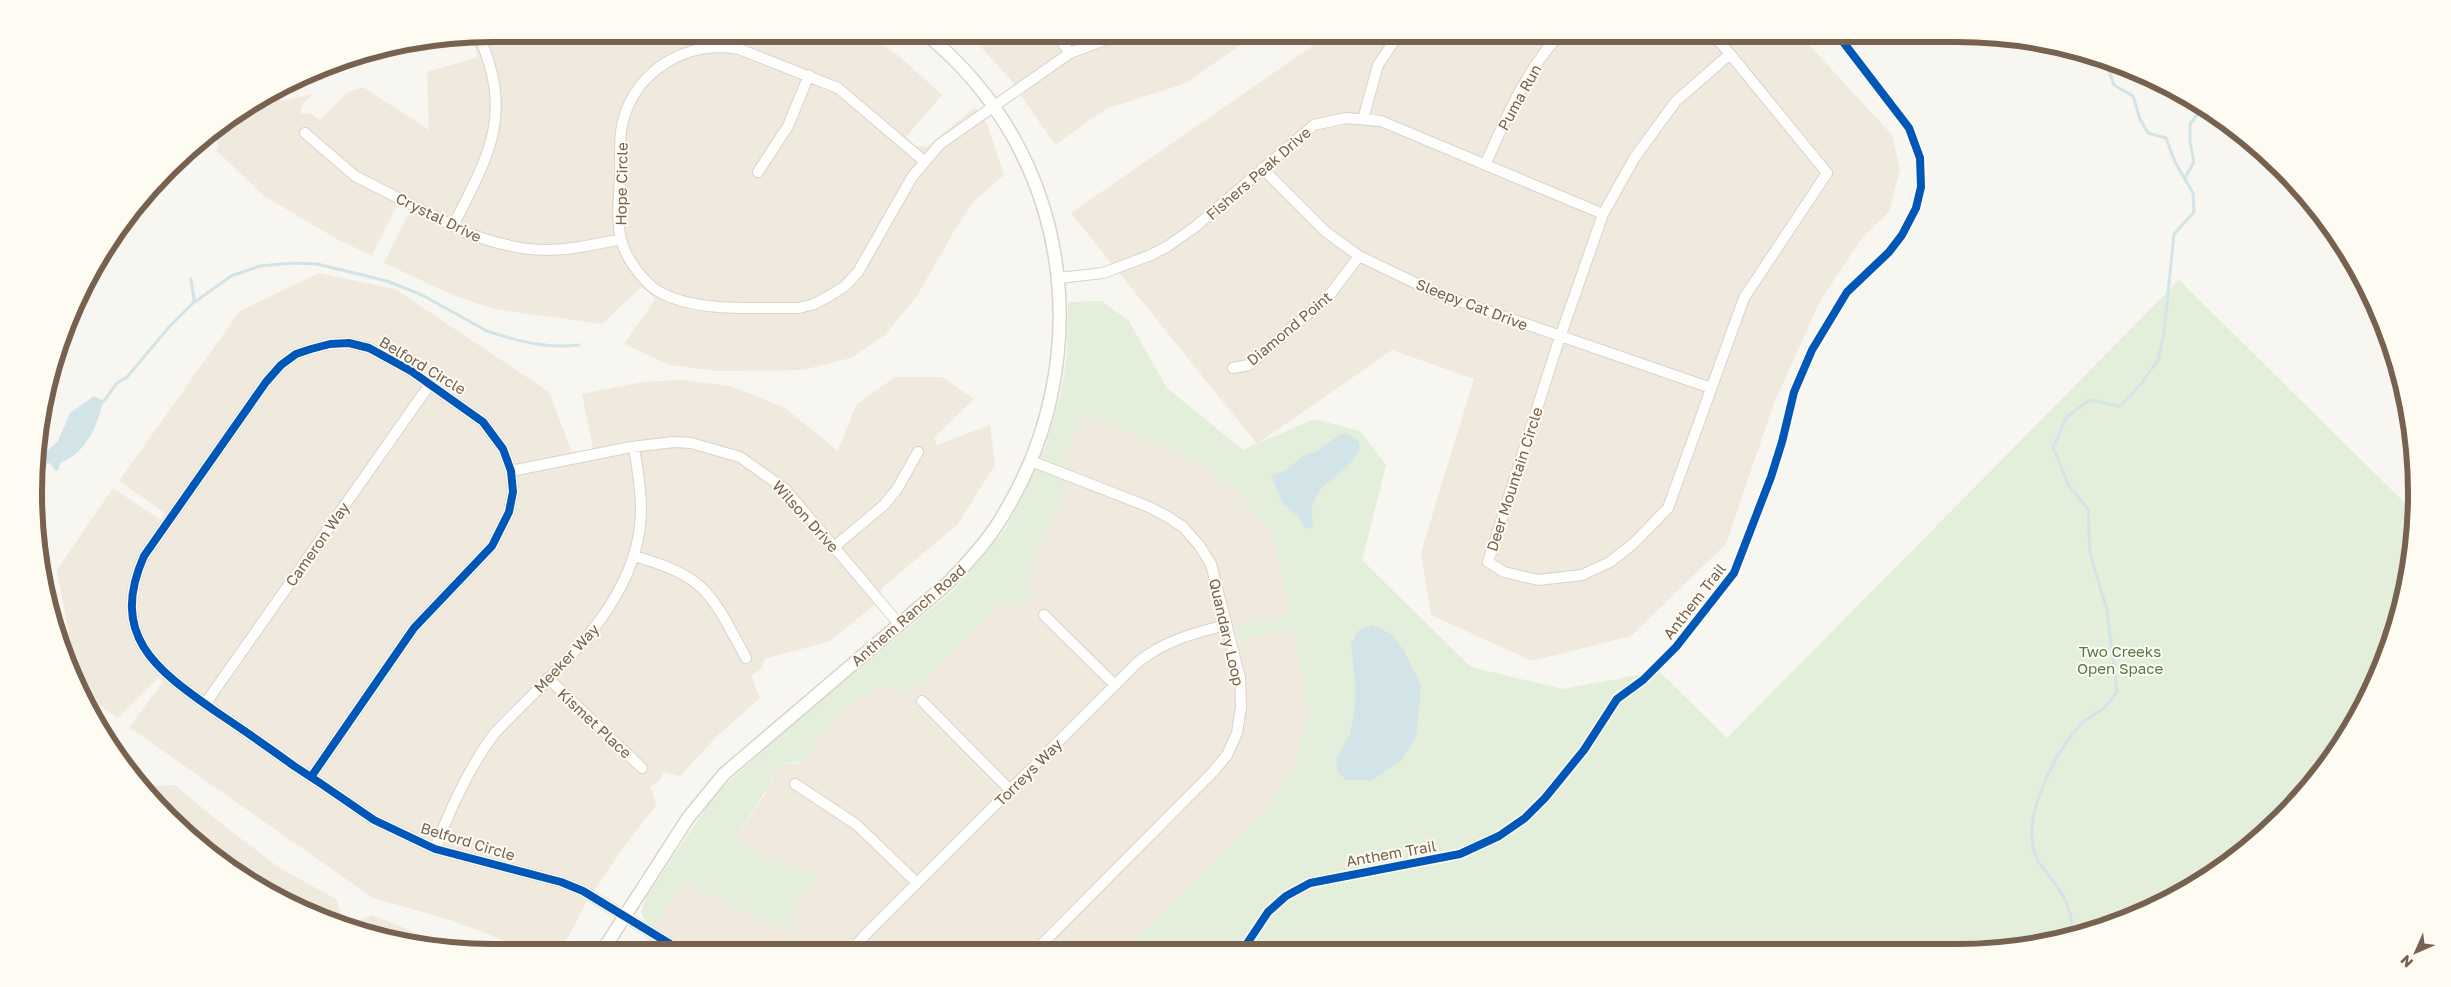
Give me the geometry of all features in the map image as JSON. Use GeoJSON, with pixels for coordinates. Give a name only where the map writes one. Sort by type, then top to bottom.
{"type":"FeatureCollection","features":[{"type":"Feature","properties":{"kind":"street"},"geometry":{"type":"LineString","coordinates":[[453,226],[482,170],[494,128],[497,105],[494,80],[480,42]]}},
{"type":"Feature","properties":{"kind":"street","name":"Anthem Ranch Road"},"geometry":{"type":"LineString","coordinates":[[607,944],[688,818],[724,774],[950,582],[985,541],[1002,517],[1031,461],[1044,425],[1053,388],[1059,342],[1056,254],[1043,206],[1019,150],[994,106],[956,61],[935,42]]}},
{"type":"Feature","properties":{"kind":"street"},"geometry":{"type":"LineString","coordinates":[[1062,42],[1070,53]]}},
{"type":"Feature","properties":{"kind":"street","name":"Hope Circle"},"geometry":{"type":"LineString","coordinates":[[924,161],[849,96],[826,82],[739,49],[724,46],[695,49],[666,62],[652,72],[629,102],[622,123],[619,212],[621,240],[636,268],[650,284],[660,292],[677,300],[696,306],[799,308],[814,304],[845,286],[858,272],[907,186],[924,161],[957,131],[1070,53],[1100,42]]}},
{"type":"Feature","properties":{"kind":"street"},"geometry":{"type":"LineString","coordinates":[[1363,119],[1378,65],[1394,42]]}},
{"type":"Feature","properties":{"kind":"street","name":"Puma Run"},"geometry":{"type":"LineString","coordinates":[[1485,165],[1505,116],[1528,76],[1554,42]]}},
{"type":"Feature","properties":{"kind":"street"},"geometry":{"type":"LineString","coordinates":[[1720,42],[1730,54]]}},
{"type":"Feature","properties":{"kind":"street","name":"Deer Mountain Circle"},"geometry":{"type":"LineString","coordinates":[[1730,54],[1827,172],[1744,298],[1668,508],[1634,544],[1610,562],[1582,576],[1538,580],[1504,572],[1488,562],[1560,336],[1603,214],[1636,154],[1676,101],[1730,54]]}},
{"type":"Feature","properties":{"kind":"street"},"geometry":{"type":"LineString","coordinates":[[758,172],[788,126],[809,75]]}},
{"type":"Feature","properties":{"kind":"street","name":"Fishers Peak Drive"},"geometry":{"type":"LineString","coordinates":[[1058,278],[1103,273],[1162,249],[1195,227],[1314,125],[1346,118],[1380,121],[1603,214]]}},
{"type":"Feature","properties":{"kind":"street","name":"Crystal Drive"},"geometry":{"type":"LineString","coordinates":[[305,133],[355,176],[453,226],[486,240],[532,251],[580,248],[621,240]]}},
{"type":"Feature","properties":{"kind":"street","name":"Sleepy Cat Drive"},"geometry":{"type":"LineString","coordinates":[[1262,168],[1326,232],[1359,256],[1436,293],[1712,388]]}},
{"type":"Feature","properties":{"kind":"street","name":"Diamond Point"},"geometry":{"type":"LineString","coordinates":[[1233,368],[1249,365],[1329,296],[1359,256]]}},
{"type":"Feature","properties":{"kind":"street","name":"Belford Circle"},"geometry":{"type":"LineString","coordinates":[[310,777],[416,626],[492,546],[509,512],[512,492],[511,471],[503,449],[483,422],[430,384],[383,354],[348,343],[330,344],[296,354],[280,365],[266,382],[144,556],[134,578],[131,597],[131,613],[142,645],[165,674],[205,704],[310,777],[374,820],[436,849],[561,882],[583,890],[624,916]]}},
{"type":"Feature","properties":{"kind":"street","name":"Cameron Way"},"geometry":{"type":"LineString","coordinates":[[205,704],[430,384]]}},
{"type":"Feature","properties":{"kind":"street","name":"Wilson Drive"},"geometry":{"type":"LineString","coordinates":[[511,471],[634,447],[674,442],[691,443],[740,457],[785,489],[899,624]]}},
{"type":"Feature","properties":{"kind":"street","name":"Meeker Way"},"geometry":{"type":"LineString","coordinates":[[436,849],[456,798],[481,752],[494,734],[548,678],[607,612],[626,577],[634,556],[641,508],[634,447]]}},
{"type":"Feature","properties":{"kind":"street"},"geometry":{"type":"LineString","coordinates":[[834,547],[884,505],[897,489],[918,452]]}},
{"type":"Feature","properties":{"kind":"street","name":"Quandary Loop"},"geometry":{"type":"LineString","coordinates":[[1031,461],[1149,507],[1183,527],[1211,564],[1240,678],[1241,707],[1237,733],[1227,755],[1042,944]]}},
{"type":"Feature","properties":{"kind":"street"},"geometry":{"type":"LineString","coordinates":[[634,556],[683,573],[707,591],[746,658]]}},
{"type":"Feature","properties":{"kind":"street"},"geometry":{"type":"LineString","coordinates":[[1044,615],[1115,685]]}},
{"type":"Feature","properties":{"kind":"street","name":"Torreys Way"},"geometry":{"type":"LineString","coordinates":[[858,944],[1152,650],[1170,642],[1226,626]]}},
{"type":"Feature","properties":{"kind":"street","name":"Kismet Place"},"geometry":{"type":"LineString","coordinates":[[548,678],[642,768]]}},
{"type":"Feature","properties":{"kind":"street"},"geometry":{"type":"LineString","coordinates":[[922,701],[1010,790]]}},
{"type":"Feature","properties":{"kind":"street"},"geometry":{"type":"LineString","coordinates":[[794,784],[856,825],[917,883]]}},
{"type":"Feature","properties":{"kind":"street"},"geometry":{"type":"LineString","coordinates":[[624,916],[670,944]]}},
{"type":"Feature","properties":{"kind":"shaded area"},"geometry":{"type":"Polygon","coordinates":[[[494,42],[878,42],[899,56],[942,95],[906,137],[916,146],[927,147],[975,107],[987,124],[1004,175],[975,200],[954,231],[917,296],[885,335],[851,358],[803,370],[716,371],[670,365],[624,344],[656,298],[641,287],[602,324],[494,309],[453,295],[384,263],[410,212],[397,206],[372,256],[337,239],[264,196],[216,150],[219,147],[217,137],[274,100],[284,100],[313,94],[303,104],[300,113],[311,114],[320,120],[347,93],[363,87],[429,130],[427,72],[478,57],[474,44],[494,42]]]}},
{"type":"Feature","properties":{"kind":"shaded area"},"geometry":{"type":"Polygon","coordinates":[[[976,42],[1245,42],[1186,83],[1106,109],[1055,145],[1010,79],[976,42]]]}},
{"type":"Feature","properties":{"kind":"shaded area"},"geometry":{"type":"Polygon","coordinates":[[[1314,42],[1806,42],[1892,135],[1900,169],[1889,212],[1862,238],[1820,301],[1774,403],[1726,544],[1631,636],[1532,661],[1431,615],[1421,552],[1474,379],[1392,350],[1257,444],[1071,213],[1311,47],[1314,42]]]}},
{"type":"Feature","properties":{"kind":"shaded area"},"geometry":{"type":"Polygon","coordinates":[[[111,256],[97,283],[92,288],[111,256]]]}},
{"type":"Feature","properties":{"kind":"shaded area"},"geometry":{"type":"Polygon","coordinates":[[[319,273],[395,289],[549,392],[572,452],[593,449],[582,394],[643,382],[681,380],[730,386],[785,408],[838,451],[856,405],[895,377],[942,377],[974,399],[934,438],[937,445],[990,425],[995,465],[957,525],[883,587],[873,606],[830,641],[765,659],[761,669],[751,676],[760,698],[717,736],[680,776],[663,772],[659,781],[650,787],[657,804],[626,844],[586,903],[565,944],[517,944],[451,920],[373,898],[129,727],[163,682],[158,678],[118,718],[99,705],[75,660],[57,570],[113,488],[161,520],[165,513],[119,481],[240,311],[319,273]]]}},
{"type":"Feature","properties":{"kind":"shaded area"},"geometry":{"type":"Polygon","coordinates":[[[94,396],[103,401],[98,420],[89,438],[77,453],[60,463],[58,471],[54,470],[50,463],[43,466],[44,453],[58,441],[70,413],[94,396]]]}},
{"type":"Feature","properties":{"kind":"shaded area"},"geometry":{"type":"Polygon","coordinates":[[[1083,413],[1198,462],[1236,490],[1271,530],[1290,614],[1234,628],[1238,640],[1293,628],[1302,669],[1307,720],[1292,771],[1262,813],[1131,944],[644,944],[684,881],[787,932],[796,906],[818,875],[763,858],[735,839],[770,787],[774,771],[784,764],[802,763],[833,719],[881,684],[904,695],[908,688],[924,683],[1005,602],[1023,604],[1030,597],[1026,579],[1073,470],[1062,465],[1083,413]]]}},
{"type":"Feature","properties":{"kind":"shaded area"},"geometry":{"type":"Polygon","coordinates":[[[1345,433],[1356,438],[1359,445],[1358,453],[1319,492],[1312,510],[1314,524],[1309,529],[1304,527],[1299,517],[1283,504],[1271,475],[1285,471],[1303,456],[1317,451],[1339,435],[1345,433]]]}},
{"type":"Feature","properties":{"kind":"shaded area"},"geometry":{"type":"Polygon","coordinates":[[[1372,625],[1392,634],[1405,652],[1421,686],[1416,737],[1402,760],[1372,780],[1346,780],[1337,771],[1336,759],[1350,734],[1355,706],[1355,682],[1351,644],[1358,631],[1372,625]]]}},
{"type":"Feature","properties":{"kind":"shaded area"},"geometry":{"type":"Polygon","coordinates":[[[175,785],[223,825],[281,869],[336,899],[341,914],[339,917],[294,898],[243,868],[196,833],[150,786],[175,785]]]}},
{"type":"Feature","properties":{"kind":"shaded area"},"geometry":{"type":"Polygon","coordinates":[[[372,915],[430,940],[377,929],[357,923],[358,921],[372,915]]]}},
{"type":"Feature","properties":{"kind":"green space","name":"Two Creeks Open Space"},"geometry":{"type":"Polygon","coordinates":[[[2179,280],[2408,506],[2405,552],[2400,581],[2385,638],[2362,693],[2348,719],[2315,768],[2297,791],[2255,833],[2232,851],[2183,884],[2157,898],[2102,921],[2045,936],[1987,944],[1131,944],[1262,813],[1292,771],[1307,720],[1302,669],[1293,628],[1238,640],[1234,627],[1290,614],[1271,530],[1236,490],[1198,462],[1083,414],[1062,465],[1074,470],[1026,579],[1033,596],[1022,608],[1005,602],[924,683],[908,688],[904,695],[881,684],[833,719],[802,763],[789,763],[778,768],[771,778],[771,792],[765,792],[735,839],[763,858],[818,875],[796,906],[787,932],[684,881],[654,928],[647,923],[641,913],[646,897],[716,793],[787,729],[955,589],[1005,529],[1021,500],[1045,447],[1061,392],[1067,355],[1068,302],[1102,301],[1129,321],[1167,388],[1243,450],[1314,419],[1360,431],[1386,465],[1362,560],[1471,667],[1563,689],[1659,671],[1727,738],[2179,280]]]}},
{"type":"Feature","properties":{"kind":"waterway"},"geometry":{"type":"LineString","coordinates":[[2072,930],[2071,917],[2064,899],[2035,853],[2032,835],[2034,815],[2048,773],[2070,737],[2081,724],[2105,707],[2117,692],[2107,610],[2090,553],[2088,509],[2069,486],[2053,447],[2067,417],[2089,400],[2120,406],[2141,384],[2158,360],[2164,333],[2174,234],[2194,212],[2193,193],[2175,162],[2166,138],[2148,133],[2140,119],[2133,96],[2114,85],[2108,68]]}},
{"type":"Feature","properties":{"kind":"waterway"},"geometry":{"type":"LineString","coordinates":[[2185,178],[2194,162],[2190,142],[2190,124],[2198,113]]}},
{"type":"Feature","properties":{"kind":"waterway"},"geometry":{"type":"LineString","coordinates":[[103,402],[117,383],[127,377],[170,326],[192,304],[231,276],[260,266],[293,263],[317,264],[387,281],[422,295],[487,331],[544,345],[579,345]]}},
{"type":"Feature","properties":{"kind":"waterway"},"geometry":{"type":"LineString","coordinates":[[191,279],[193,303]]}},
{"type":"Feature","properties":{"kind":"cycle path","name":"Anthem Trail"},"geometry":{"type":"LineString","coordinates":[[1247,944],[1268,912],[1286,896],[1310,883],[1460,854],[1499,836],[1525,818],[1545,798],[1584,750],[1617,699],[1643,680],[1676,647],[1734,573],[1771,477],[1794,392],[1812,350],[1847,292],[1889,252],[1902,235],[1916,208],[1921,187],[1920,158],[1909,128],[1843,42]]}},
{"type":"Feature","properties":{"kind":"cycle path"},"geometry":{"type":"LineString","coordinates":[[311,777],[414,628],[492,546],[509,512],[513,492],[511,471],[503,449],[483,422],[411,371],[369,348],[349,343],[330,344],[311,349],[296,354],[281,365],[266,382],[144,556],[135,584],[132,608],[135,629],[144,647],[157,664],[193,696],[294,766],[374,820],[435,849],[561,882],[583,891],[670,944]]}}]}
